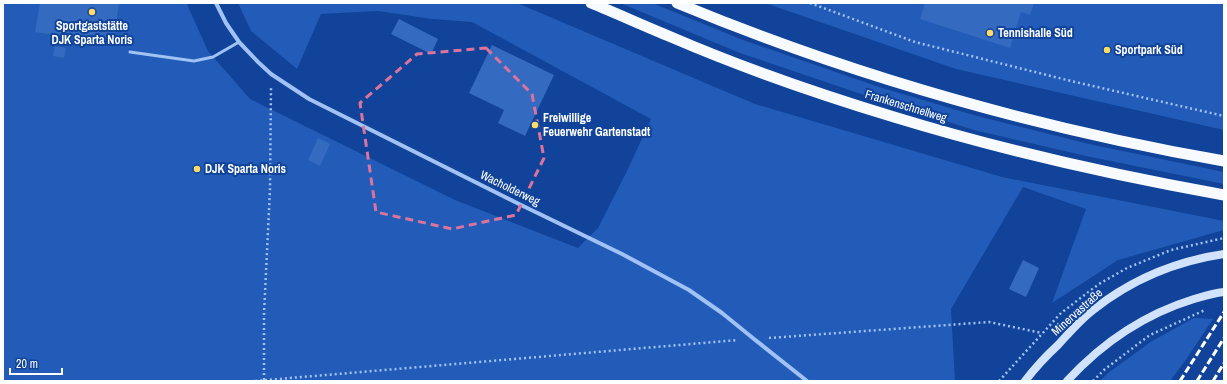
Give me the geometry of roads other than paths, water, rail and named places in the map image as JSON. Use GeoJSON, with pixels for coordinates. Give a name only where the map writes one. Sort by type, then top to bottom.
{"type":"FeatureCollection","features":[{"type":"Feature","properties":{"kind":"highway","name":"Frankenschnellweg"},"geometry":{"type":"LineString","coordinates":[[591,3],[677,40],[748,68],[893,117],[978,141],[1086,168],[1150,182],[1224,195]]}},
{"type":"Feature","properties":{"kind":"highway","name":"Frankenschnellweg"},"geometry":{"type":"LineString","coordinates":[[677,3],[782,44],[866,73],[950,99],[1048,125],[1105,138],[1224,161]]}},
{"type":"Feature","properties":{"kind":"main road","name":"Minervastraße"},"geometry":{"type":"LineString","coordinates":[[1025,381],[1080,322],[1092,311],[1120,291],[1143,278],[1174,266],[1224,254]]}},
{"type":"Feature","properties":{"kind":"main road"},"geometry":{"type":"LineString","coordinates":[[1067,381],[1100,350],[1141,321],[1179,304],[1224,292]]}},
{"type":"Feature","properties":{"kind":"street","name":"Wacholderweg"},"geometry":{"type":"LineString","coordinates":[[216,3],[226,23],[239,42],[258,62],[271,74],[309,99],[622,254],[689,290],[722,313],[807,381]]}},
{"type":"Feature","properties":{"kind":"lane"},"geometry":{"type":"LineString","coordinates":[[130,52],[194,61],[213,57],[239,42]]}},
{"type":"Feature","properties":{"kind":"railway"},"geometry":{"type":"LineString","coordinates":[[1180,381],[1224,312]]}},
{"type":"Feature","properties":{"kind":"railway"},"geometry":{"type":"LineString","coordinates":[[1197,381],[1224,338]]}},
{"type":"Feature","properties":{"kind":"railway"},"geometry":{"type":"LineString","coordinates":[[1213,381],[1224,363]]}},
{"type":"Feature","properties":{"kind":"place","name":"Sportgaststätte DJK Sparta Noris"},"geometry":{"type":"Point","coordinates":[92,12]}},
{"type":"Feature","properties":{"kind":"place","name":"Tennishalle Süd"},"geometry":{"type":"Point","coordinates":[990,33]}},
{"type":"Feature","properties":{"kind":"place","name":"Sportpark Süd"},"geometry":{"type":"Point","coordinates":[1107,50]}},
{"type":"Feature","properties":{"kind":"place","name":"Freiwillige Feuerwehr Gartenstadt"},"geometry":{"type":"Point","coordinates":[535,125]}},
{"type":"Feature","properties":{"kind":"place","name":"DJK Sparta Noris"},"geometry":{"type":"Point","coordinates":[197,169]}}]}
